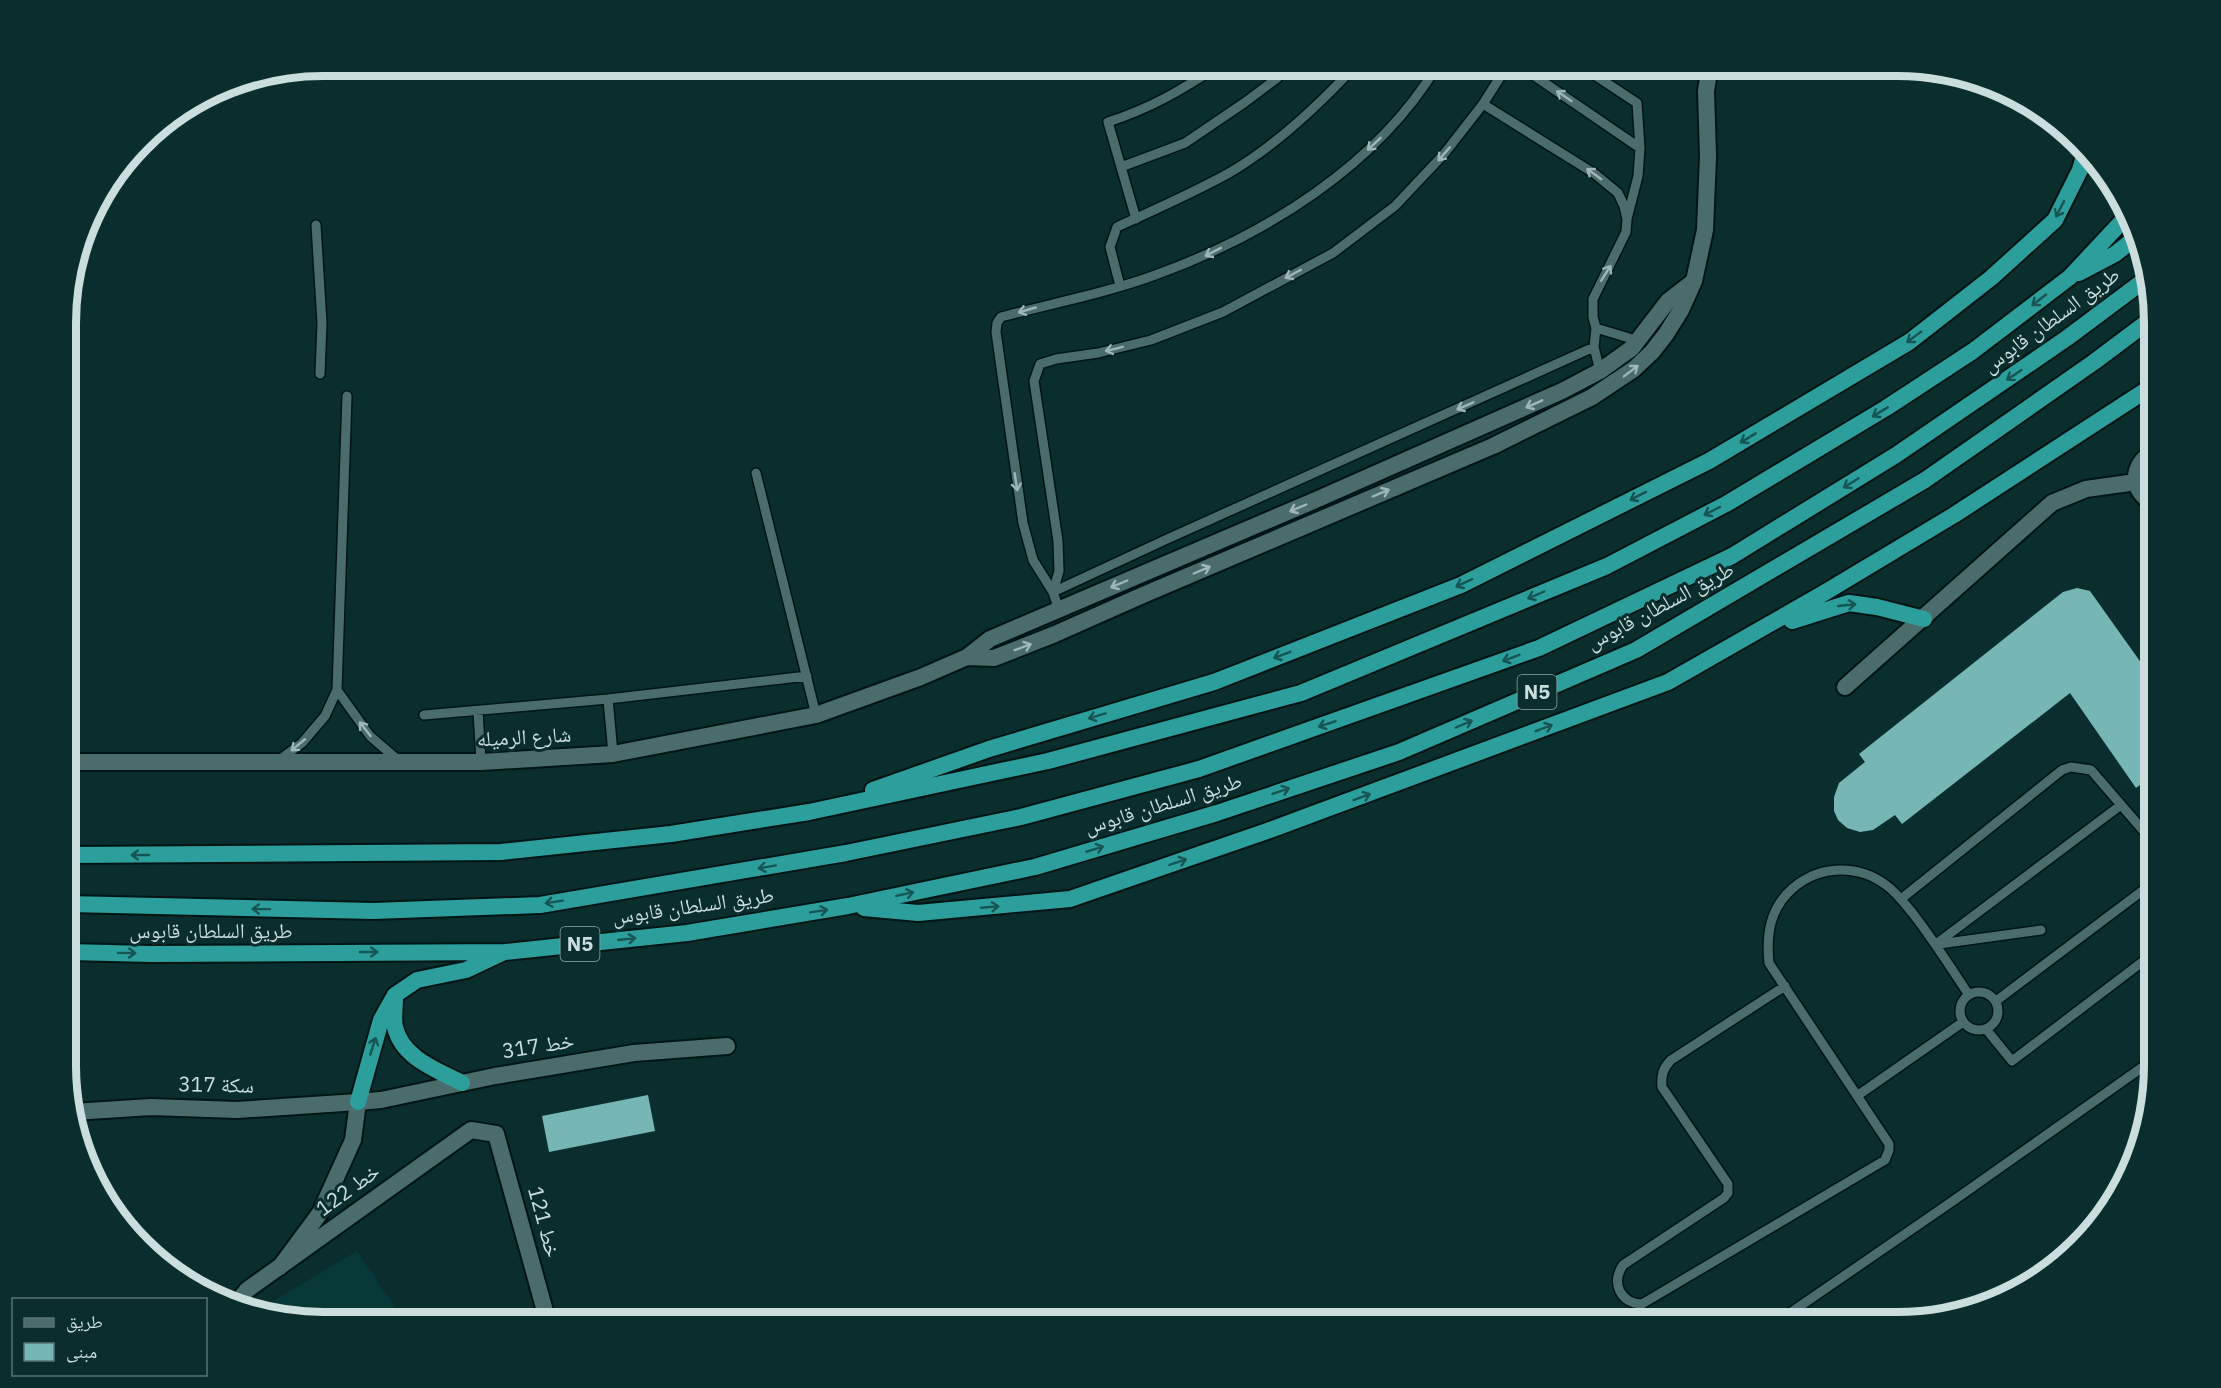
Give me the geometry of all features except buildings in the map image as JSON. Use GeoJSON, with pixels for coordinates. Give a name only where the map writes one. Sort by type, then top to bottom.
{"type":"FeatureCollection","features":[{"type":"Feature","properties":{"kind":"highway"},"geometry":{"type":"LineString","coordinates":[[809,812],[989,749],[1214,682],[1461,585],[1709,460],[1909,342],[1991,278],[2055,220],[2083,161]]}},
{"type":"Feature","properties":{"kind":"highway"},"geometry":{"type":"LineString","coordinates":[[76,855],[501,852],[671,834],[809,812],[1048,761],[1301,693],[1596,570],[1726,504],[1886,408],[1973,351],[2070,277],[2122,221]]}},
{"type":"Feature","properties":{"kind":"highway"},"geometry":{"type":"LineString","coordinates":[[2070,277],[2099,264],[2130,242]]}},
{"type":"Feature","properties":{"kind":"highway","name":"طريق السلطان قابوس"},"geometry":{"type":"LineString","coordinates":[[76,904],[373,911],[540,905],[846,853],[1021,818],[1199,769],[1539,648],[1732,556],[1896,455],[2067,338],[2141,283]]}},
{"type":"Feature","properties":{"kind":"highway","name":"طريق السلطان قابوس"},"geometry":{"type":"LineString","coordinates":[[76,952],[192,954],[506,952],[687,933],[848,906],[1035,867],[1216,813],[1399,752],[1636,650],[1925,480],[2144,324]]}},
{"type":"Feature","properties":{"kind":"highway"},"geometry":{"type":"LineString","coordinates":[[848,906],[918,913],[1070,900],[1280,826],[1668,682],[1954,514],[2144,390]]}},
{"type":"Feature","properties":{"kind":"highway"},"geometry":{"type":"LineString","coordinates":[[1751,634],[1849,603],[1877,607],[1924,619]]}},
{"type":"Feature","properties":{"kind":"highway"},"geometry":{"type":"LineString","coordinates":[[358,1102],[381,1020],[395,995],[417,980],[466,970],[506,952]]}},
{"type":"Feature","properties":{"kind":"highway"},"geometry":{"type":"LineString","coordinates":[[395,995],[394,1024],[399,1040],[415,1057],[462,1083]]}},
{"type":"Feature","properties":{"kind":"street"},"geometry":{"type":"LineString","coordinates":[[966,657],[994,658],[1055,634],[1493,446],[1592,397],[1634,369],[1652,352],[1666,334],[1681,310],[1694,280],[1705,230],[1708,156],[1706,91],[1708,76]]}},
{"type":"Feature","properties":{"kind":"street"},"geometry":{"type":"LineString","coordinates":[[966,657],[990,639],[1443,445],[1562,391],[1600,371],[1639,341],[1668,301],[1694,280]]}},
{"type":"Feature","properties":{"kind":"street"},"geometry":{"type":"LineString","coordinates":[[1532,426],[1594,382],[1600,371]]}},
{"type":"Feature","properties":{"kind":"street"},"geometry":{"type":"LineString","coordinates":[[2144,459],[2138,466],[2136,482],[2144,498]]}},
{"type":"Feature","properties":{"kind":"street"},"geometry":{"type":"LineString","coordinates":[[1845,687],[2052,503],[2086,489],[2136,482]]}},
{"type":"Feature","properties":{"kind":"street","name":"شارع الرميله"},"geometry":{"type":"LineString","coordinates":[[76,762],[481,762],[614,754],[816,715],[921,677],[966,657]]}},
{"type":"Feature","properties":{"kind":"street","name":"خط 317"},"geometry":{"type":"LineString","coordinates":[[358,1102],[381,1100],[462,1083],[634,1053],[727,1046]]}},
{"type":"Feature","properties":{"kind":"street"},"geometry":{"type":"LineString","coordinates":[[280,1267],[320,1213],[352,1140],[358,1102]]}},
{"type":"Feature","properties":{"kind":"street","name":"سكة 317"},"geometry":{"type":"LineString","coordinates":[[81,1111],[151,1107],[237,1110],[358,1102]]}},
{"type":"Feature","properties":{"kind":"street","name":"خط 122"},"geometry":{"type":"LineString","coordinates":[[242,1297],[248,1290],[471,1130],[496,1134]]}},
{"type":"Feature","properties":{"kind":"street","name":"خط 121"},"geometry":{"type":"LineString","coordinates":[[496,1134],[545,1312]]}},
{"type":"Feature","properties":{"kind":"lane"},"geometry":{"type":"LineString","coordinates":[[1136,219],[1108,122],[1174,95],[1203,76]]}},
{"type":"Feature","properties":{"kind":"lane"},"geometry":{"type":"LineString","coordinates":[[1121,167],[1185,143],[1279,76]]}},
{"type":"Feature","properties":{"kind":"lane"},"geometry":{"type":"LineString","coordinates":[[1120,286],[1110,247],[1117,227],[1229,172],[1281,137],[1328,96],[1346,76]]}},
{"type":"Feature","properties":{"kind":"lane"},"geometry":{"type":"LineString","coordinates":[[1059,610],[1053,592],[1033,560],[1023,523],[996,332],[997,323],[1001,317],[1120,286],[1208,255],[1293,208],[1342,174],[1383,135],[1412,104],[1430,76]]}},
{"type":"Feature","properties":{"kind":"lane"},"geometry":{"type":"LineString","coordinates":[[1053,592],[1059,571],[1058,540],[1034,381],[1040,364],[1151,340],[1222,312],[1333,253],[1395,206],[1444,154],[1483,104],[1501,76]]}},
{"type":"Feature","properties":{"kind":"lane"},"geometry":{"type":"LineString","coordinates":[[1535,76],[1640,148]]}},
{"type":"Feature","properties":{"kind":"lane"},"geometry":{"type":"LineString","coordinates":[[1596,76],[1636,103],[1640,148],[1638,176],[1626,232],[1622,245],[1595,292],[1592,308],[1596,328],[1594,347],[1600,371]]}},
{"type":"Feature","properties":{"kind":"lane"},"geometry":{"type":"LineString","coordinates":[[1483,104],[1595,174],[1618,193],[1627,219]]}},
{"type":"Feature","properties":{"kind":"lane"},"geometry":{"type":"LineString","coordinates":[[316,225],[322,323],[320,374]]}},
{"type":"Feature","properties":{"kind":"lane"},"geometry":{"type":"LineString","coordinates":[[1596,328],[1639,341]]}},
{"type":"Feature","properties":{"kind":"lane"},"geometry":{"type":"LineString","coordinates":[[1053,592],[1594,347]]}},
{"type":"Feature","properties":{"kind":"lane"},"geometry":{"type":"LineString","coordinates":[[277,761],[302,743],[325,716],[337,690],[346,396]]}},
{"type":"Feature","properties":{"kind":"lane"},"geometry":{"type":"LineString","coordinates":[[756,473],[816,715]]}},
{"type":"Feature","properties":{"kind":"lane"},"geometry":{"type":"LineString","coordinates":[[424,716],[608,699],[807,676]]}},
{"type":"Feature","properties":{"kind":"lane"},"geometry":{"type":"LineString","coordinates":[[337,690],[370,736],[399,761]]}},
{"type":"Feature","properties":{"kind":"lane"},"geometry":{"type":"LineString","coordinates":[[608,699],[614,754]]}},
{"type":"Feature","properties":{"kind":"lane"},"geometry":{"type":"LineString","coordinates":[[478,711],[481,762]]}},
{"type":"Feature","properties":{"kind":"lane"},"geometry":{"type":"LineString","coordinates":[[1901,899],[2062,770],[2071,767],[2091,770],[2144,831]]}},
{"type":"Feature","properties":{"kind":"lane"},"geometry":{"type":"LineString","coordinates":[[1936,944],[2121,805]]}},
{"type":"Feature","properties":{"kind":"lane"},"geometry":{"type":"LineString","coordinates":[[1785,986],[1666,1065],[1661,1079],[1662,1087],[1728,1184],[1728,1192],[1724,1198],[1623,1265],[1617,1278],[1619,1291],[1628,1301],[1642,1304],[1885,1160],[1889,1144],[1785,986],[1769,963],[1767,944],[1769,926],[1776,909],[1801,881],[1818,873],[1836,869],[1855,870],[1872,876],[1888,886],[1936,944],[1969,995]]}},
{"type":"Feature","properties":{"kind":"lane"},"geometry":{"type":"LineString","coordinates":[[1996,1001],[2144,890]]}},
{"type":"Feature","properties":{"kind":"lane"},"geometry":{"type":"LineString","coordinates":[[1936,944],[2041,930]]}},
{"type":"Feature","properties":{"kind":"lane"},"geometry":{"type":"LineString","coordinates":[[1986,1029],[2012,1061],[2144,961]]}},
{"type":"Feature","properties":{"kind":"lane"},"geometry":{"type":"LineString","coordinates":[[1981,992],[1992,996],[1996,1001],[1998,1008],[1996,1020],[1986,1029],[1974,1029],[1963,1022],[1960,1016],[1961,1004],[1969,995],[1981,992]]}},
{"type":"Feature","properties":{"kind":"lane"},"geometry":{"type":"LineString","coordinates":[[1857,1096],[1963,1022]]}},
{"type":"Feature","properties":{"kind":"lane"},"geometry":{"type":"LineString","coordinates":[[1792,1312],[2144,1066]]}},
{"type":"Feature","properties":{"kind":"shaded area"},"geometry":{"type":"Polygon","coordinates":[[[357,1251],[395,1308],[389,1312],[324,1312],[267,1305],[357,1251]]]}}]}
